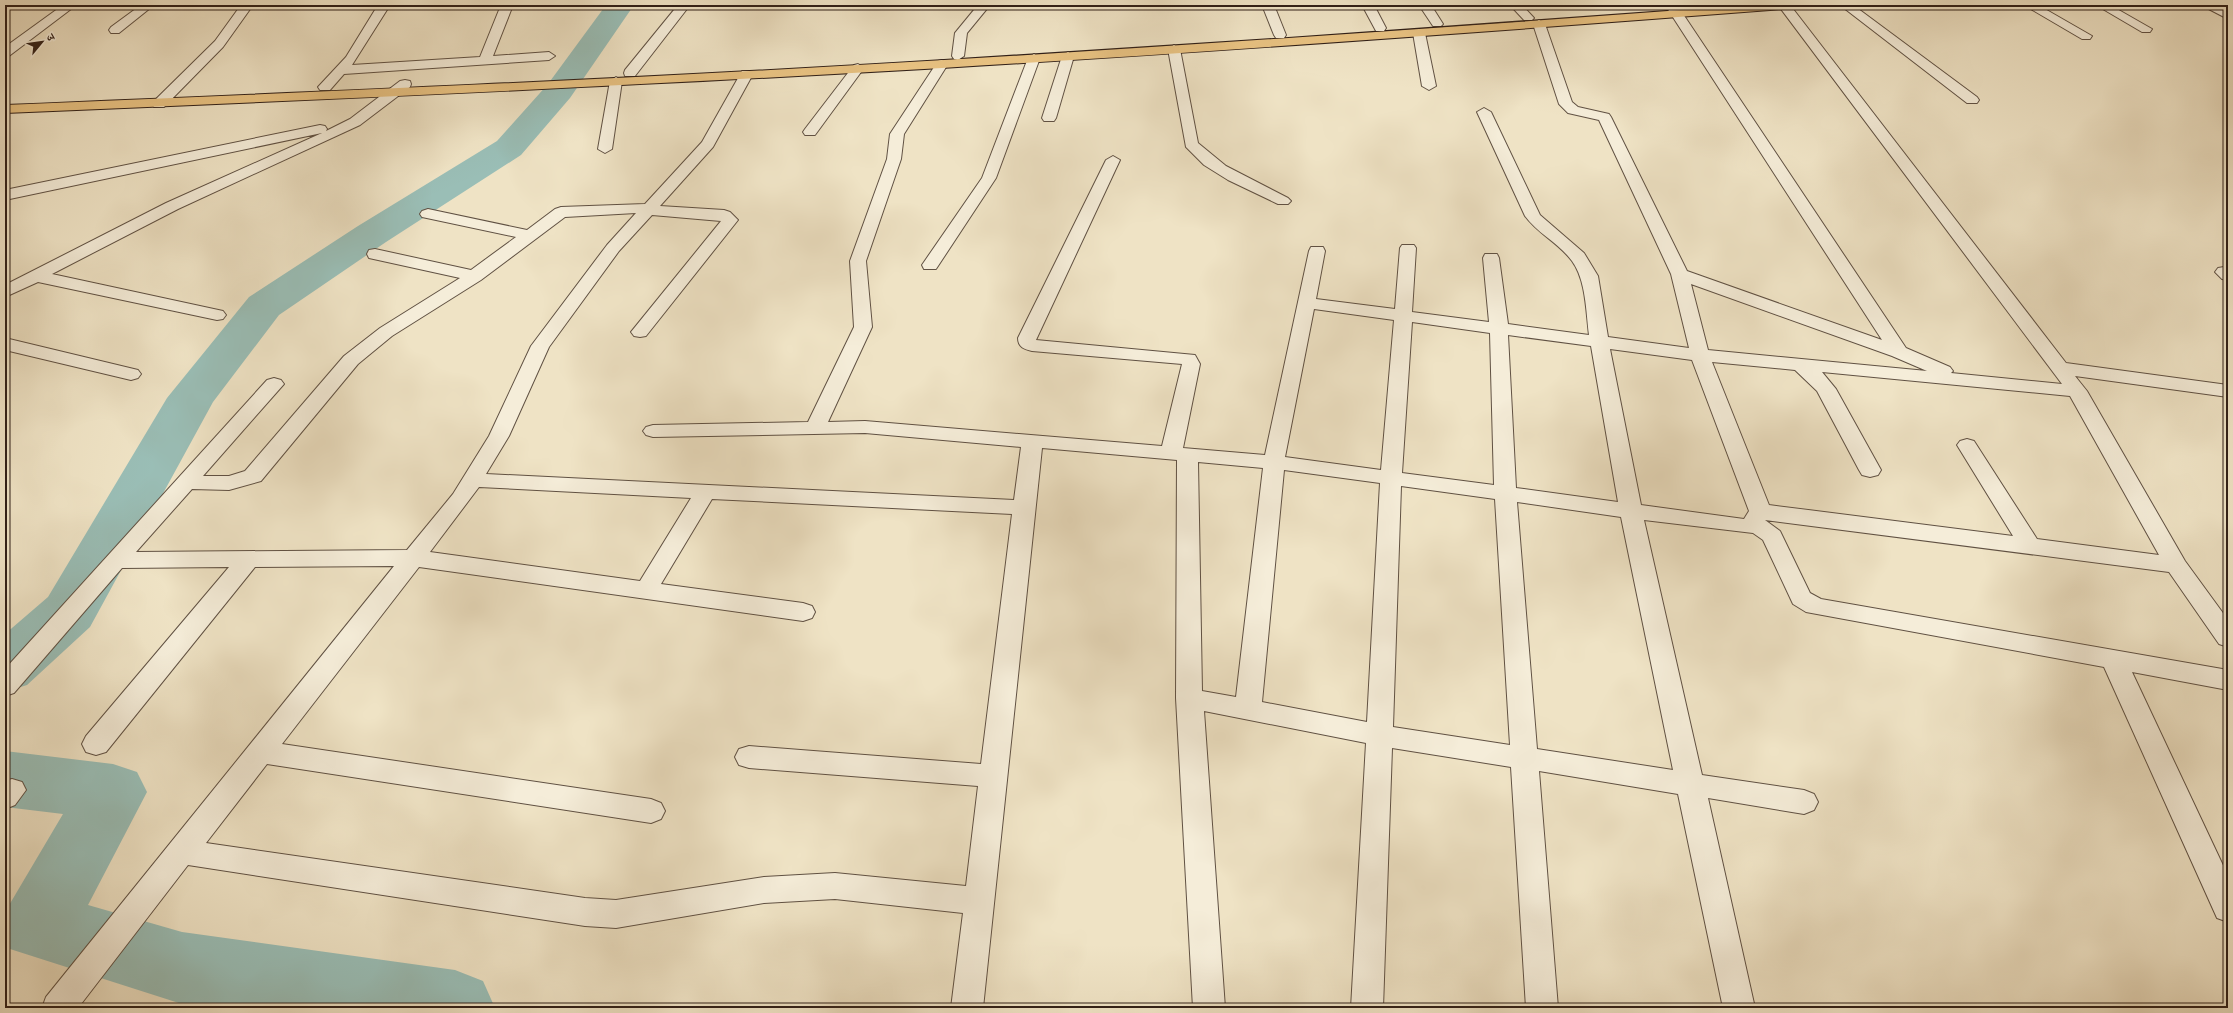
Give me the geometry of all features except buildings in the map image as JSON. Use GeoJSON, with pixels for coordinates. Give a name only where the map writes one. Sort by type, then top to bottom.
{"type":"FeatureCollection","features":[{"type":"Feature","properties":{"kind":"main road"},"geometry":{"type":"LineString","coordinates":[[596,78],[616,81],[1068,56],[1539,24],[1676,11],[1700,5],[1714,5]]}},
{"type":"Feature","properties":{"kind":"main road"},"geometry":{"type":"LineString","coordinates":[[7,102],[159,104],[392,94],[596,78],[630,73],[958,56],[1528,18],[1788,5]]}},
{"type":"Feature","properties":{"kind":"main road"},"geometry":{"type":"LineString","coordinates":[[7,102],[168,93],[405,84],[543,81]]}},
{"type":"Feature","properties":{"kind":"street"},"geometry":{"type":"LineString","coordinates":[[115,30],[148,5]]}},
{"type":"Feature","properties":{"kind":"street"},"geometry":{"type":"LineString","coordinates":[[159,104],[168,93],[219,44],[247,5]]}},
{"type":"Feature","properties":{"kind":"street"},"geometry":{"type":"LineString","coordinates":[[325,87],[355,54],[384,5]]}},
{"type":"Feature","properties":{"kind":"street"},"geometry":{"type":"LineString","coordinates":[[485,60],[507,5]]}},
{"type":"Feature","properties":{"kind":"street"},"geometry":{"type":"LineString","coordinates":[[630,73],[684,5]]}},
{"type":"Feature","properties":{"kind":"street"},"geometry":{"type":"LineString","coordinates":[[958,56],[961,33],[984,5]]}},
{"type":"Feature","properties":{"kind":"street"},"geometry":{"type":"LineString","coordinates":[[1268,5],[1280,35]]}},
{"type":"Feature","properties":{"kind":"street"},"geometry":{"type":"LineString","coordinates":[[1368,5],[1380,28]]}},
{"type":"Feature","properties":{"kind":"street"},"geometry":{"type":"LineString","coordinates":[[1425,5],[1438,24]]}},
{"type":"Feature","properties":{"kind":"street"},"geometry":{"type":"LineString","coordinates":[[1516,5],[1528,18]]}},
{"type":"Feature","properties":{"kind":"street"},"geometry":{"type":"LineString","coordinates":[[1788,5],[2077,392],[2176,565],[2228,638]]}},
{"type":"Feature","properties":{"kind":"street"},"geometry":{"type":"LineString","coordinates":[[1846,5],[1972,100]]}},
{"type":"Feature","properties":{"kind":"street"},"geometry":{"type":"LineString","coordinates":[[2030,5],[2086,36]]}},
{"type":"Feature","properties":{"kind":"street"},"geometry":{"type":"LineString","coordinates":[[2102,5],[2146,29]]}},
{"type":"Feature","properties":{"kind":"street"},"geometry":{"type":"LineString","coordinates":[[2207,5],[2228,16]]}},
{"type":"Feature","properties":{"kind":"street"},"geometry":{"type":"LineString","coordinates":[[5,53],[69,6]]}},
{"type":"Feature","properties":{"kind":"street"},"geometry":{"type":"LineString","coordinates":[[1676,11],[1899,352]]}},
{"type":"Feature","properties":{"kind":"street"},"geometry":{"type":"LineString","coordinates":[[1539,24],[1566,104],[1573,110],[1604,117],[1680,274],[1700,355],[1756,516],[1775,541],[1801,598],[1807,603],[1823,607],[2228,680]]}},
{"type":"Feature","properties":{"kind":"street"},"geometry":{"type":"LineString","coordinates":[[1420,33],[1429,86]]}},
{"type":"Feature","properties":{"kind":"street"},"geometry":{"type":"LineString","coordinates":[[1174,49],[1191,144],[1198,153],[1212,164],[1283,201]]}},
{"type":"Feature","properties":{"kind":"street"},"geometry":{"type":"LineString","coordinates":[[341,70],[549,56]]}},
{"type":"Feature","properties":{"kind":"street"},"geometry":{"type":"LineString","coordinates":[[1049,118],[1068,56]]}},
{"type":"Feature","properties":{"kind":"street"},"geometry":{"type":"LineString","coordinates":[[930,265],[989,178],[1034,58]]}},
{"type":"Feature","properties":{"kind":"street"},"geometry":{"type":"LineString","coordinates":[[815,428],[863,327],[858,261],[894,159],[897,134],[942,64]]}},
{"type":"Feature","properties":{"kind":"street"},"geometry":{"type":"LineString","coordinates":[[810,132],[858,68]]}},
{"type":"Feature","properties":{"kind":"street"},"geometry":{"type":"LineString","coordinates":[[58,1008],[183,852],[414,558],[473,480],[499,436],[540,346],[613,248],[708,144],[747,74]]}},
{"type":"Feature","properties":{"kind":"street"},"geometry":{"type":"LineString","coordinates":[[605,148],[616,81]]}},
{"type":"Feature","properties":{"kind":"street"},"geometry":{"type":"LineString","coordinates":[[5,292],[172,206],[355,122],[405,84]]}},
{"type":"Feature","properties":{"kind":"street"},"geometry":{"type":"LineString","coordinates":[[1484,112],[1533,216],[1539,224],[1578,257],[1585,266],[1589,276],[1599,340],[1631,511],[1739,1008]]}},
{"type":"Feature","properties":{"kind":"street"},"geometry":{"type":"LineString","coordinates":[[5,195],[355,122]]}},
{"type":"Feature","properties":{"kind":"street"},"geometry":{"type":"LineString","coordinates":[[1114,160],[1027,338],[1027,343],[1032,345],[1188,360],[1191,364],[1179,454],[1189,698],[1209,1008]]}},
{"type":"Feature","properties":{"kind":"street"},"geometry":{"type":"LineString","coordinates":[[186,482],[236,483],[253,476],[351,360],[386,332],[475,276],[561,212],[649,209],[724,216],[730,220],[640,332]]}},
{"type":"Feature","properties":{"kind":"street"},"geometry":{"type":"LineString","coordinates":[[428,214],[529,235]]}},
{"type":"Feature","properties":{"kind":"street"},"geometry":{"type":"LineString","coordinates":[[1367,1008],[1390,479],[1401,316],[1408,248]]}},
{"type":"Feature","properties":{"kind":"street"},"geometry":{"type":"LineString","coordinates":[[1248,709],[1274,462],[1317,251]]}},
{"type":"Feature","properties":{"kind":"street"},"geometry":{"type":"LineString","coordinates":[[375,254],[475,276]]}},
{"type":"Feature","properties":{"kind":"street"},"geometry":{"type":"LineString","coordinates":[[1491,258],[1499,328],[1505,493],[1542,1008]]}},
{"type":"Feature","properties":{"kind":"street"},"geometry":{"type":"LineString","coordinates":[[1680,274],[1899,352],[1960,378]]}},
{"type":"Feature","properties":{"kind":"street"},"geometry":{"type":"LineString","coordinates":[[35,276],[217,315]]}},
{"type":"Feature","properties":{"kind":"street"},"geometry":{"type":"LineString","coordinates":[[1306,303],[1599,340],[1700,355],[1960,378],[2077,392]]}},
{"type":"Feature","properties":{"kind":"street"},"geometry":{"type":"LineString","coordinates":[[5,344],[131,374]]}},
{"type":"Feature","properties":{"kind":"street"},"geometry":{"type":"LineString","coordinates":[[1800,364],[1818,378],[1826,389],[1870,470]]}},
{"type":"Feature","properties":{"kind":"street"},"geometry":{"type":"LineString","coordinates":[[2060,368],[2228,391]]}},
{"type":"Feature","properties":{"kind":"street"},"geometry":{"type":"LineString","coordinates":[[5,686],[274,384]]}},
{"type":"Feature","properties":{"kind":"street"},"geometry":{"type":"LineString","coordinates":[[653,432],[880,428],[1274,462],[1750,527],[1756,516]]}},
{"type":"Feature","properties":{"kind":"street"},"geometry":{"type":"LineString","coordinates":[[967,1008],[1032,441]]}},
{"type":"Feature","properties":{"kind":"street"},"geometry":{"type":"LineString","coordinates":[[1967,445],[2030,546]]}},
{"type":"Feature","properties":{"kind":"street"},"geometry":{"type":"LineString","coordinates":[[473,480],[1025,508]]}},
{"type":"Feature","properties":{"kind":"street"},"geometry":{"type":"LineString","coordinates":[[646,590],[705,492]]}},
{"type":"Feature","properties":{"kind":"street"},"geometry":{"type":"LineString","coordinates":[[1756,516],[2030,546],[2176,565]]}},
{"type":"Feature","properties":{"kind":"street"},"geometry":{"type":"LineString","coordinates":[[116,560],[414,558],[803,612]]}},
{"type":"Feature","properties":{"kind":"street"},"geometry":{"type":"LineString","coordinates":[[96,744],[249,559]]}},
{"type":"Feature","properties":{"kind":"street"},"geometry":{"type":"LineString","coordinates":[[2113,659],[2228,908]]}},
{"type":"Feature","properties":{"kind":"street"},"geometry":{"type":"LineString","coordinates":[[1189,698],[1379,735],[1804,802]]}},
{"type":"Feature","properties":{"kind":"street"},"geometry":{"type":"LineString","coordinates":[[261,752],[651,811]]}},
{"type":"Feature","properties":{"kind":"street"},"geometry":{"type":"LineString","coordinates":[[749,757],[994,776]]}},
{"type":"Feature","properties":{"kind":"street"},"geometry":{"type":"LineString","coordinates":[[183,852],[585,912],[616,914],[764,890],[834,886],[979,901]]}},
{"type":"Feature","properties":{"kind":"waterway"},"geometry":{"type":"LineString","coordinates":[[5,669],[69,612],[191,398],[264,306],[372,234],[509,148],[559,91],[620,5]]}},
{"type":"Feature","properties":{"kind":"waterway"},"geometry":{"type":"LineString","coordinates":[[5,779],[113,792],[37,925],[182,968],[455,1008]]}}]}
